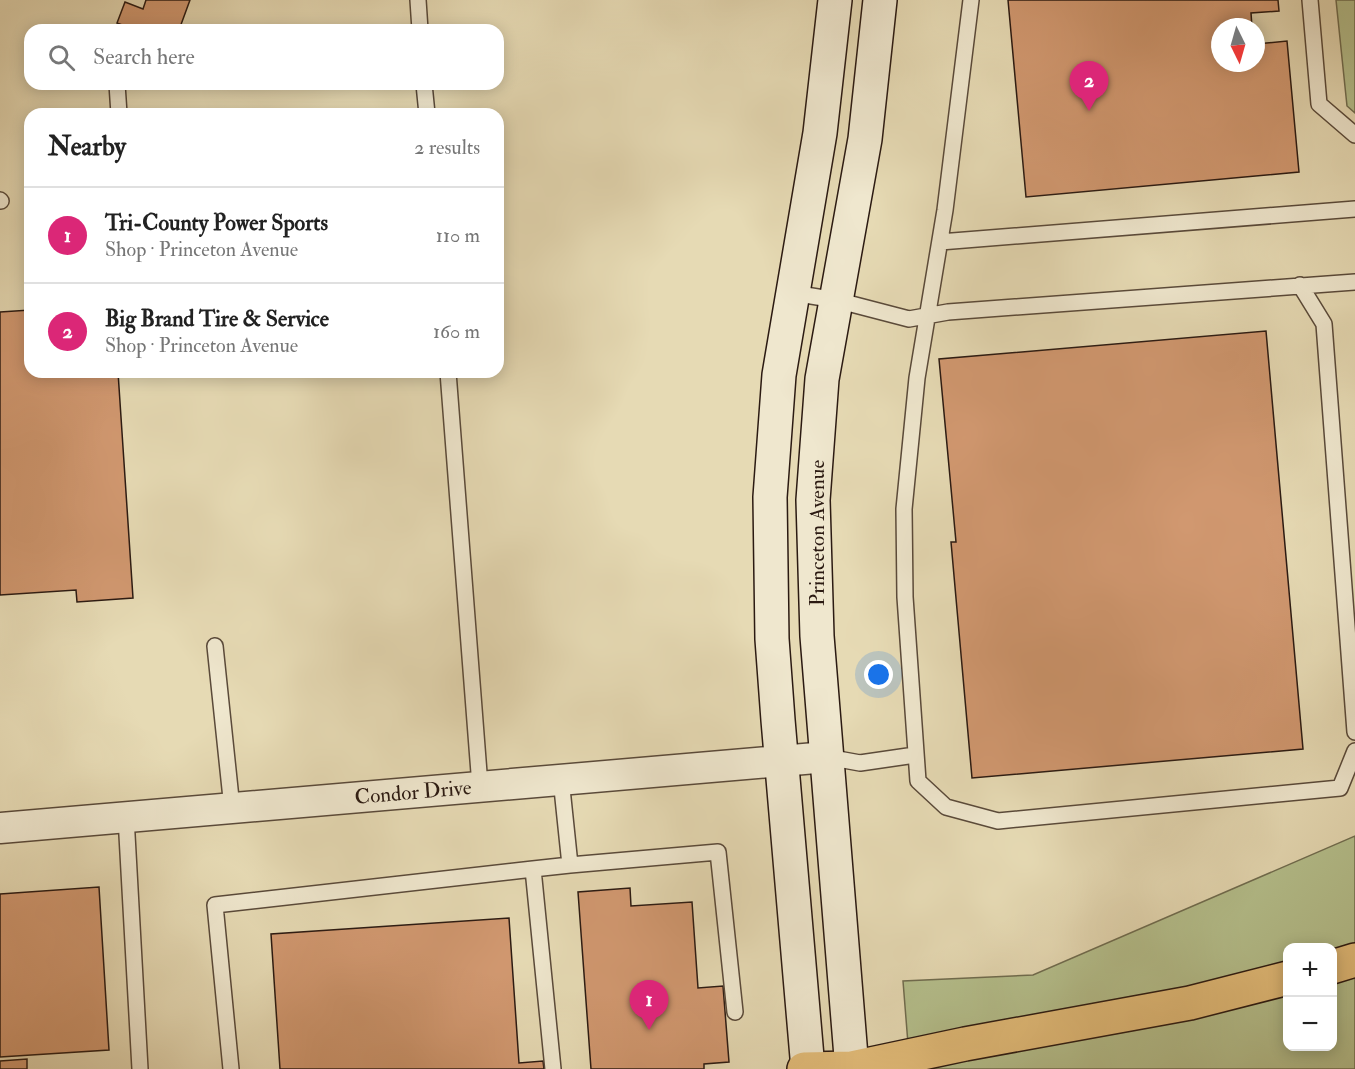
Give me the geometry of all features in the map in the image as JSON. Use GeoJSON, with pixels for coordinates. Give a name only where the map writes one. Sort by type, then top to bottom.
{"type":"FeatureCollection","features":[{"type":"Feature","properties":{"kind":"highway"},"geometry":{"type":"LineString","coordinates":[[1337,965],[1355,960]]}},
{"type":"Feature","properties":{"kind":"highway"},"geometry":{"type":"LineString","coordinates":[[806,1069],[852,1069],[965,1044],[1190,1003],[1283,979]]}},
{"type":"Feature","properties":{"kind":"street"},"geometry":{"type":"LineString","coordinates":[[806,1069],[772,639],[770,497],[779,375],[820,133],[835,0]]}},
{"type":"Feature","properties":{"kind":"street","name":"Princeton Avenue"},"geometry":{"type":"LineString","coordinates":[[852,1069],[817,636],[813,500],[822,379],[865,139],[880,0]]}},
{"type":"Feature","properties":{"kind":"street","name":"Condor Drive"},"geometry":{"type":"LineString","coordinates":[[0,828],[827,757]]}},
{"type":"Feature","properties":{"kind":"lane"},"geometry":{"type":"LineString","coordinates":[[418,0],[420,24]]}},
{"type":"Feature","properties":{"kind":"lane"},"geometry":{"type":"LineString","coordinates":[[971,0],[940,242],[917,378],[904,509],[905,597],[918,781],[946,807],[998,821],[1348,787],[1355,751]]}},
{"type":"Feature","properties":{"kind":"lane"},"geometry":{"type":"LineString","coordinates":[[1310,0],[1318,104],[1355,135]]}},
{"type":"Feature","properties":{"kind":"lane"},"geometry":{"type":"LineString","coordinates":[[117,90],[119,108]]}},
{"type":"Feature","properties":{"kind":"lane"},"geometry":{"type":"LineString","coordinates":[[425,90],[426,108]]}},
{"type":"Feature","properties":{"kind":"lane"},"geometry":{"type":"LineString","coordinates":[[940,242],[1355,209]]}},
{"type":"Feature","properties":{"kind":"lane"},"geometry":{"type":"LineString","coordinates":[[793,293],[836,300],[909,319],[928,315],[1355,282]]}},
{"type":"Feature","properties":{"kind":"lane"},"geometry":{"type":"LineString","coordinates":[[1300,285],[1324,324],[1355,732]]}},
{"type":"Feature","properties":{"kind":"lane"},"geometry":{"type":"LineString","coordinates":[[447,378],[480,786]]}},
{"type":"Feature","properties":{"kind":"lane"},"geometry":{"type":"LineString","coordinates":[[215,646],[232,808]]}},
{"type":"Feature","properties":{"kind":"lane"},"geometry":{"type":"LineString","coordinates":[[827,757],[860,763],[915,755]]}},
{"type":"Feature","properties":{"kind":"lane"},"geometry":{"type":"LineString","coordinates":[[561,779],[570,865]]}},
{"type":"Feature","properties":{"kind":"lane"},"geometry":{"type":"LineString","coordinates":[[126,817],[140,1069]]}},
{"type":"Feature","properties":{"kind":"lane"},"geometry":{"type":"LineString","coordinates":[[231,1069],[215,905],[533,869],[718,852],[735,1012]]}},
{"type":"Feature","properties":{"kind":"lane"},"geometry":{"type":"LineString","coordinates":[[533,869],[553,1069]]}},
{"type":"Feature","properties":{"kind":"green space"},"geometry":{"type":"Polygon","coordinates":[[[1336,0],[1355,0],[1355,113],[1347,106],[1336,0]]]}},
{"type":"Feature","properties":{"kind":"green space"},"geometry":{"type":"Polygon","coordinates":[[[1355,836],[1355,1069],[910,1069],[903,981],[1033,975],[1355,836]]]}},
{"type":"Feature","properties":{"kind":"building"},"geometry":{"type":"Polygon","coordinates":[[[146,0],[190,0],[181,24],[117,23],[125,2],[143,9],[146,0]]]}},
{"type":"Feature","properties":{"kind":"building"},"geometry":{"type":"Polygon","coordinates":[[[1008,0],[1278,0],[1279,11],[1251,13],[1251,18],[1211,18],[1211,72],[1265,72],[1265,43],[1287,41],[1299,172],[1026,197],[1008,0]]]}},
{"type":"Feature","properties":{"kind":"building"},"geometry":{"type":"Polygon","coordinates":[[[24,310],[24,378],[118,378],[133,598],[77,602],[76,590],[0,595],[0,312],[24,310]]]}},
{"type":"Feature","properties":{"kind":"building"},"geometry":{"type":"Polygon","coordinates":[[[1266,331],[1303,749],[972,778],[951,542],[956,542],[939,359],[1266,331]]]}},
{"type":"Feature","properties":{"kind":"building"},"geometry":{"type":"Polygon","coordinates":[[[99,887],[109,1050],[0,1057],[0,894],[99,887]]]}},
{"type":"Feature","properties":{"kind":"building"},"geometry":{"type":"Polygon","coordinates":[[[630,888],[631,906],[692,902],[698,988],[723,986],[729,1062],[704,1064],[704,1069],[591,1069],[578,892],[630,888]]]}},
{"type":"Feature","properties":{"kind":"building"},"geometry":{"type":"Polygon","coordinates":[[[509,918],[519,1063],[543,1061],[544,1069],[280,1069],[271,934],[509,918]]]}},
{"type":"Feature","properties":{"kind":"building"},"geometry":{"type":"Polygon","coordinates":[[[27,1059],[27,1069],[0,1069],[0,1061],[27,1059]]]}},
{"type":"Feature","properties":{"kind":"place","name":"Big Brand Tire & Service"},"geometry":{"type":"Point","coordinates":[1089,111]}},
{"type":"Feature","properties":{"kind":"place","name":"Tri-County Power Sports"},"geometry":{"type":"Point","coordinates":[649,1030]}}]}
